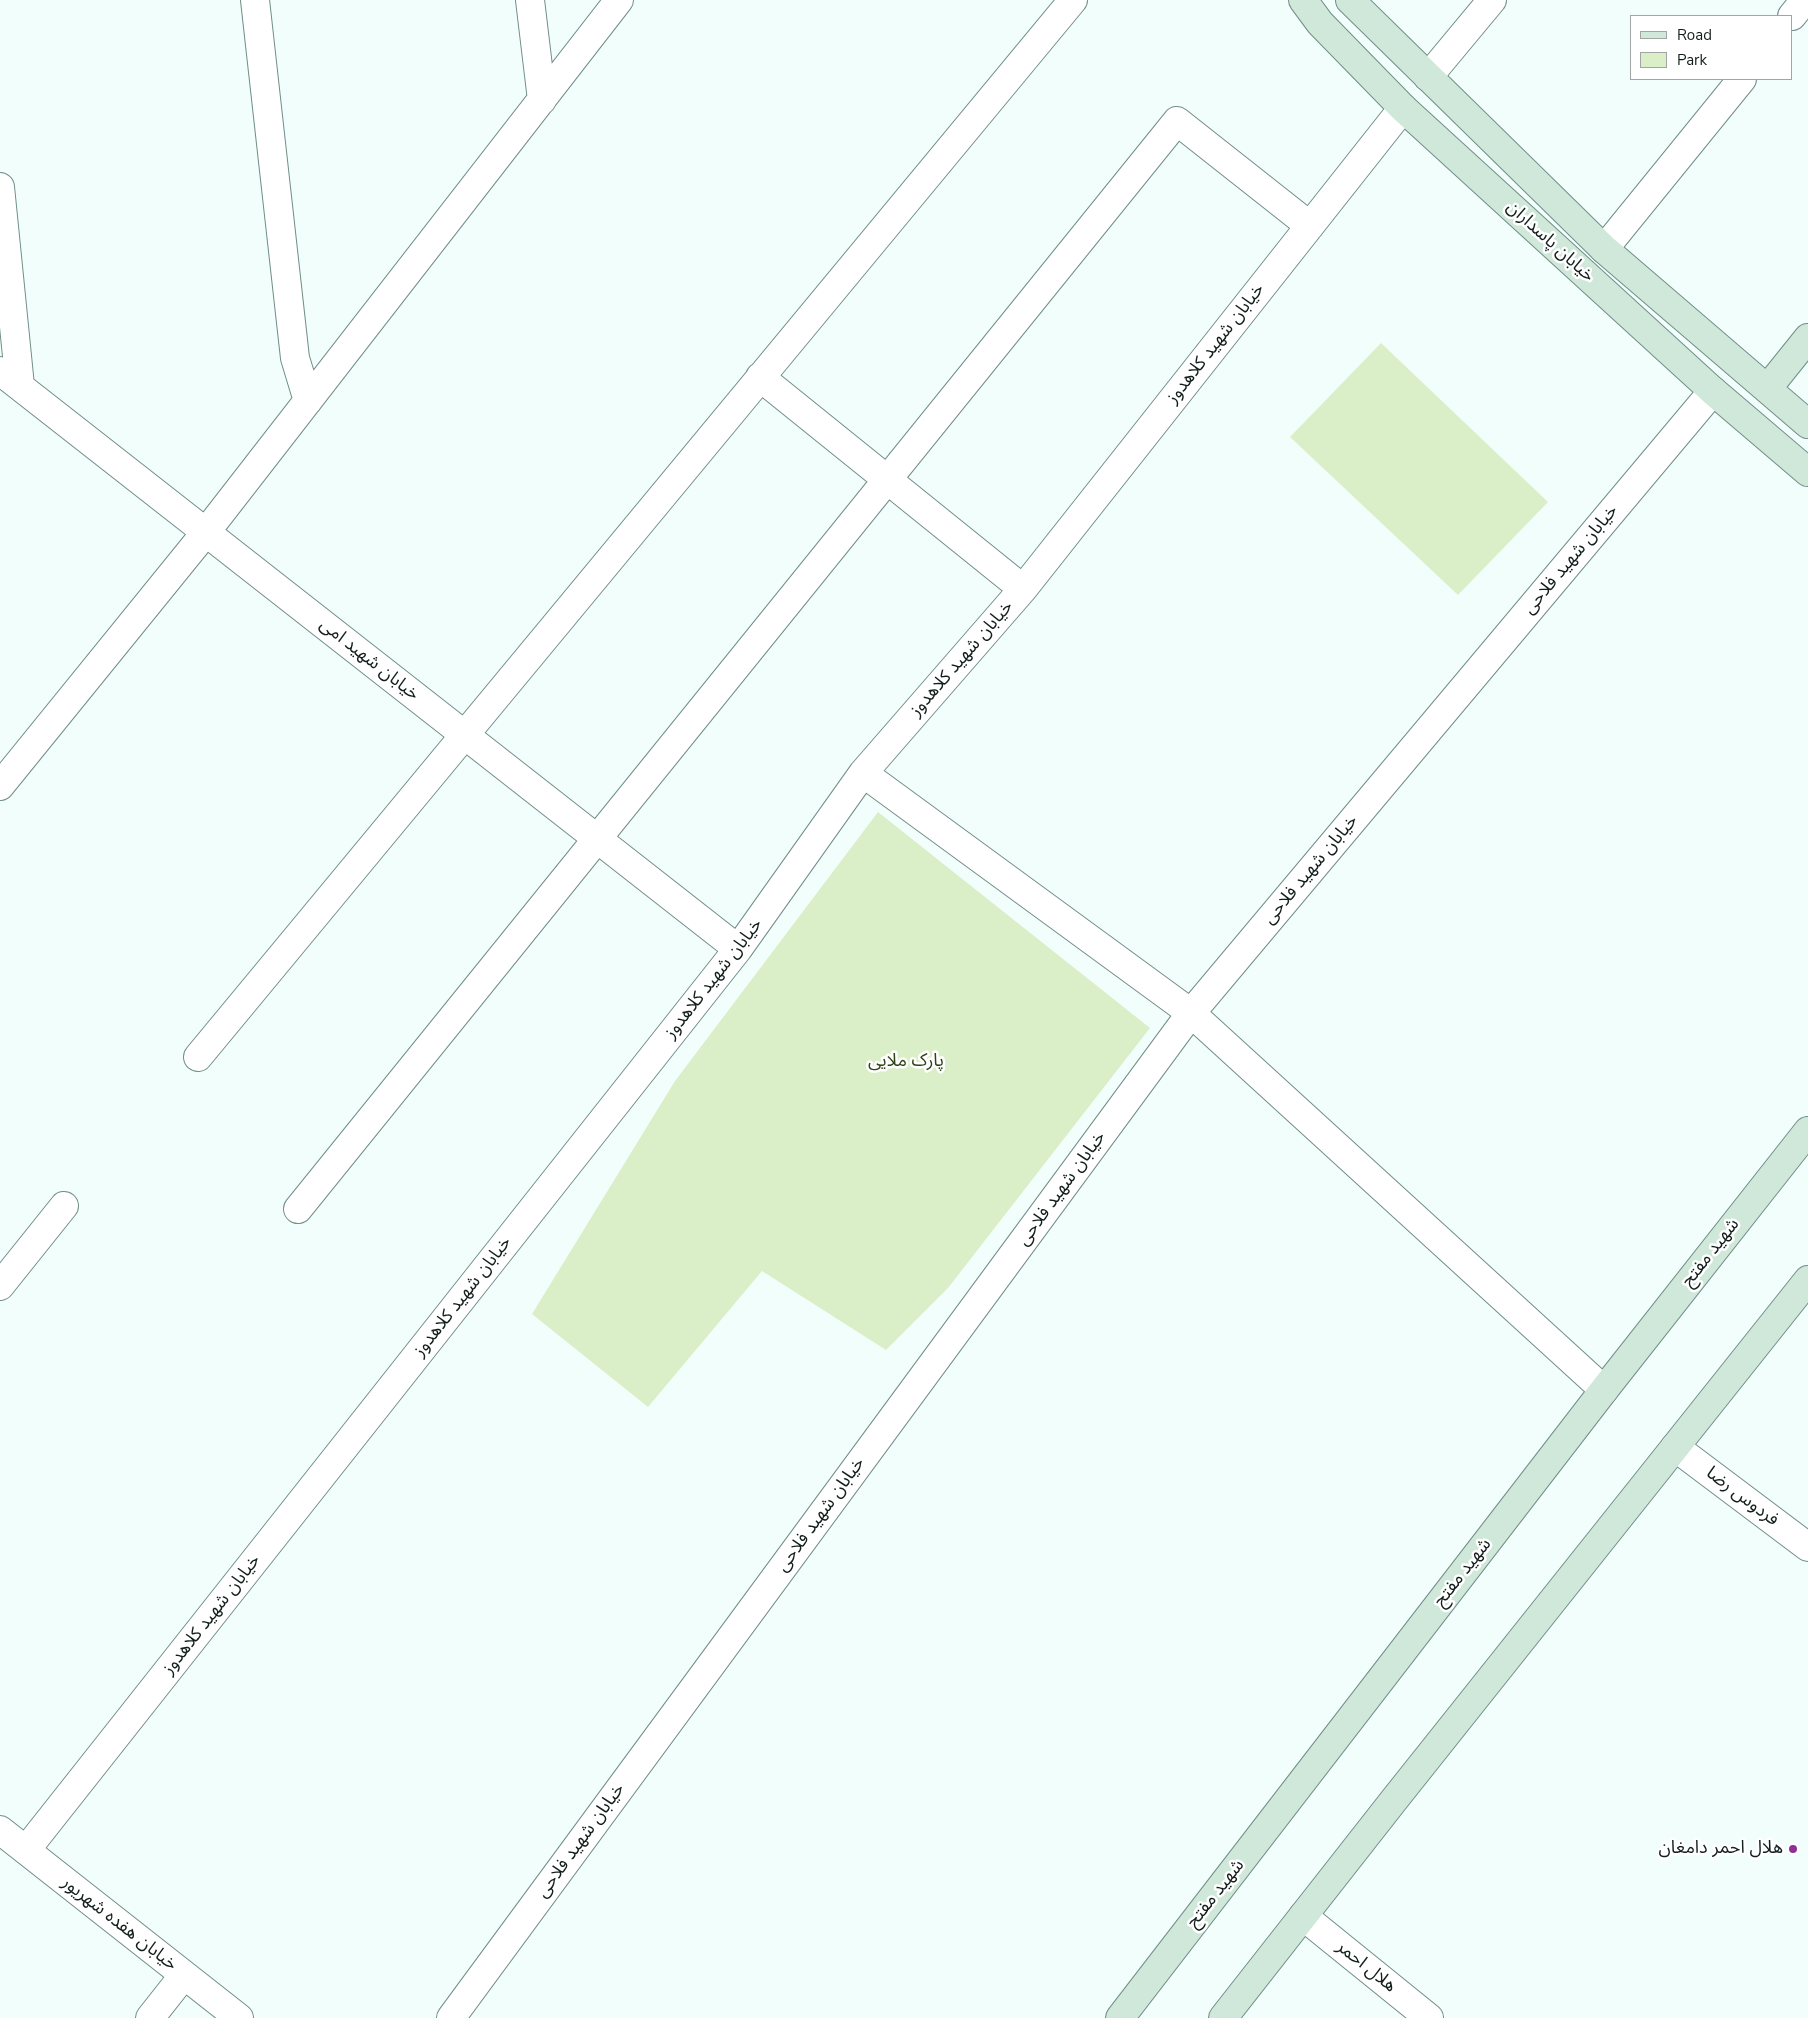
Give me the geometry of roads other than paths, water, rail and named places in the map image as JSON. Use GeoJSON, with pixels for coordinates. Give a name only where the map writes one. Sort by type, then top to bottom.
{"type":"FeatureCollection","features":[{"type":"Feature","properties":{"kind":"main road","name":"خیابان پاسداران"},"geometry":{"type":"LineString","coordinates":[[1303,0],[1320,23],[1402,108],[1713,391],[1808,472]]}},
{"type":"Feature","properties":{"kind":"main road","name":"خیابان پاسداران"},"geometry":{"type":"LineString","coordinates":[[1350,0],[1604,249],[1808,424]]}},
{"type":"Feature","properties":{"kind":"main road"},"geometry":{"type":"LineString","coordinates":[[1767,389],[1808,338]]}},
{"type":"Feature","properties":{"kind":"main road","name":"شهید مفتح"},"geometry":{"type":"LineString","coordinates":[[1120,2018],[1604,1390],[1808,1130]]}},
{"type":"Feature","properties":{"kind":"main road"},"geometry":{"type":"LineString","coordinates":[[1223,2018],[1808,1280]]}},
{"type":"Feature","properties":{"kind":"street"},"geometry":{"type":"LineString","coordinates":[[255,0],[295,358],[308,401]]}},
{"type":"Feature","properties":{"kind":"street"},"geometry":{"type":"LineString","coordinates":[[530,0],[542,100]]}},
{"type":"Feature","properties":{"kind":"street"},"geometry":{"type":"LineString","coordinates":[[0,786],[206,532],[619,0]]}},
{"type":"Feature","properties":{"kind":"street"},"geometry":{"type":"LineString","coordinates":[[198,1057],[1073,0]]}},
{"type":"Feature","properties":{"kind":"street"},"geometry":{"type":"LineString","coordinates":[[1428,77],[1492,0]]}},
{"type":"Feature","properties":{"kind":"street"},"geometry":{"type":"LineString","coordinates":[[1793,15],[1805,0]]}},
{"type":"Feature","properties":{"kind":"street"},"geometry":{"type":"LineString","coordinates":[[1604,249],[1741,80]]}},
{"type":"Feature","properties":{"kind":"street","name":"خیابان شهید کلاهدوز"},"geometry":{"type":"LineString","coordinates":[[26,1850],[738,949],[863,773],[1023,589],[1402,108]]}},
{"type":"Feature","properties":{"kind":"street"},"geometry":{"type":"LineString","coordinates":[[298,1209],[1177,121],[1310,226]]}},
{"type":"Feature","properties":{"kind":"street"},"geometry":{"type":"LineString","coordinates":[[0,187],[10,378]]}},
{"type":"Feature","properties":{"kind":"street"},"geometry":{"type":"LineString","coordinates":[[760,377],[1023,589]]}},
{"type":"Feature","properties":{"kind":"street","name":"خیابان شهید امی"},"geometry":{"type":"LineString","coordinates":[[10,378],[738,949]]}},
{"type":"Feature","properties":{"kind":"street","name":"خیابان شهید فلاحی"},"geometry":{"type":"LineString","coordinates":[[450,2018],[1192,1013],[1713,391]]}},
{"type":"Feature","properties":{"kind":"street"},"geometry":{"type":"LineString","coordinates":[[863,773],[1192,1013],[1604,1390]]}},
{"type":"Feature","properties":{"kind":"street"},"geometry":{"type":"LineString","coordinates":[[0,1286],[64,1206]]}},
{"type":"Feature","properties":{"kind":"street","name":"فردوس رضا"},"geometry":{"type":"LineString","coordinates":[[1675,1447],[1808,1548]]}},
{"type":"Feature","properties":{"kind":"street","name":"خیابان هفده شهریور"},"geometry":{"type":"LineString","coordinates":[[0,1830],[239,2018]]}},
{"type":"Feature","properties":{"kind":"street","name":"هلال احمر"},"geometry":{"type":"LineString","coordinates":[[1303,1916],[1429,2018]]}},
{"type":"Feature","properties":{"kind":"street"},"geometry":{"type":"LineString","coordinates":[[150,2018],[184,1975]]}},
{"type":"Feature","properties":{"kind":"place","name":"هلال احمر دامغان"},"geometry":{"type":"Point","coordinates":[1793,1849]}},
{"type":"Feature","properties":{"kind":"park label","name":"پارک ملایی"},"geometry":{"type":"Point","coordinates":[906,1062]}}]}
